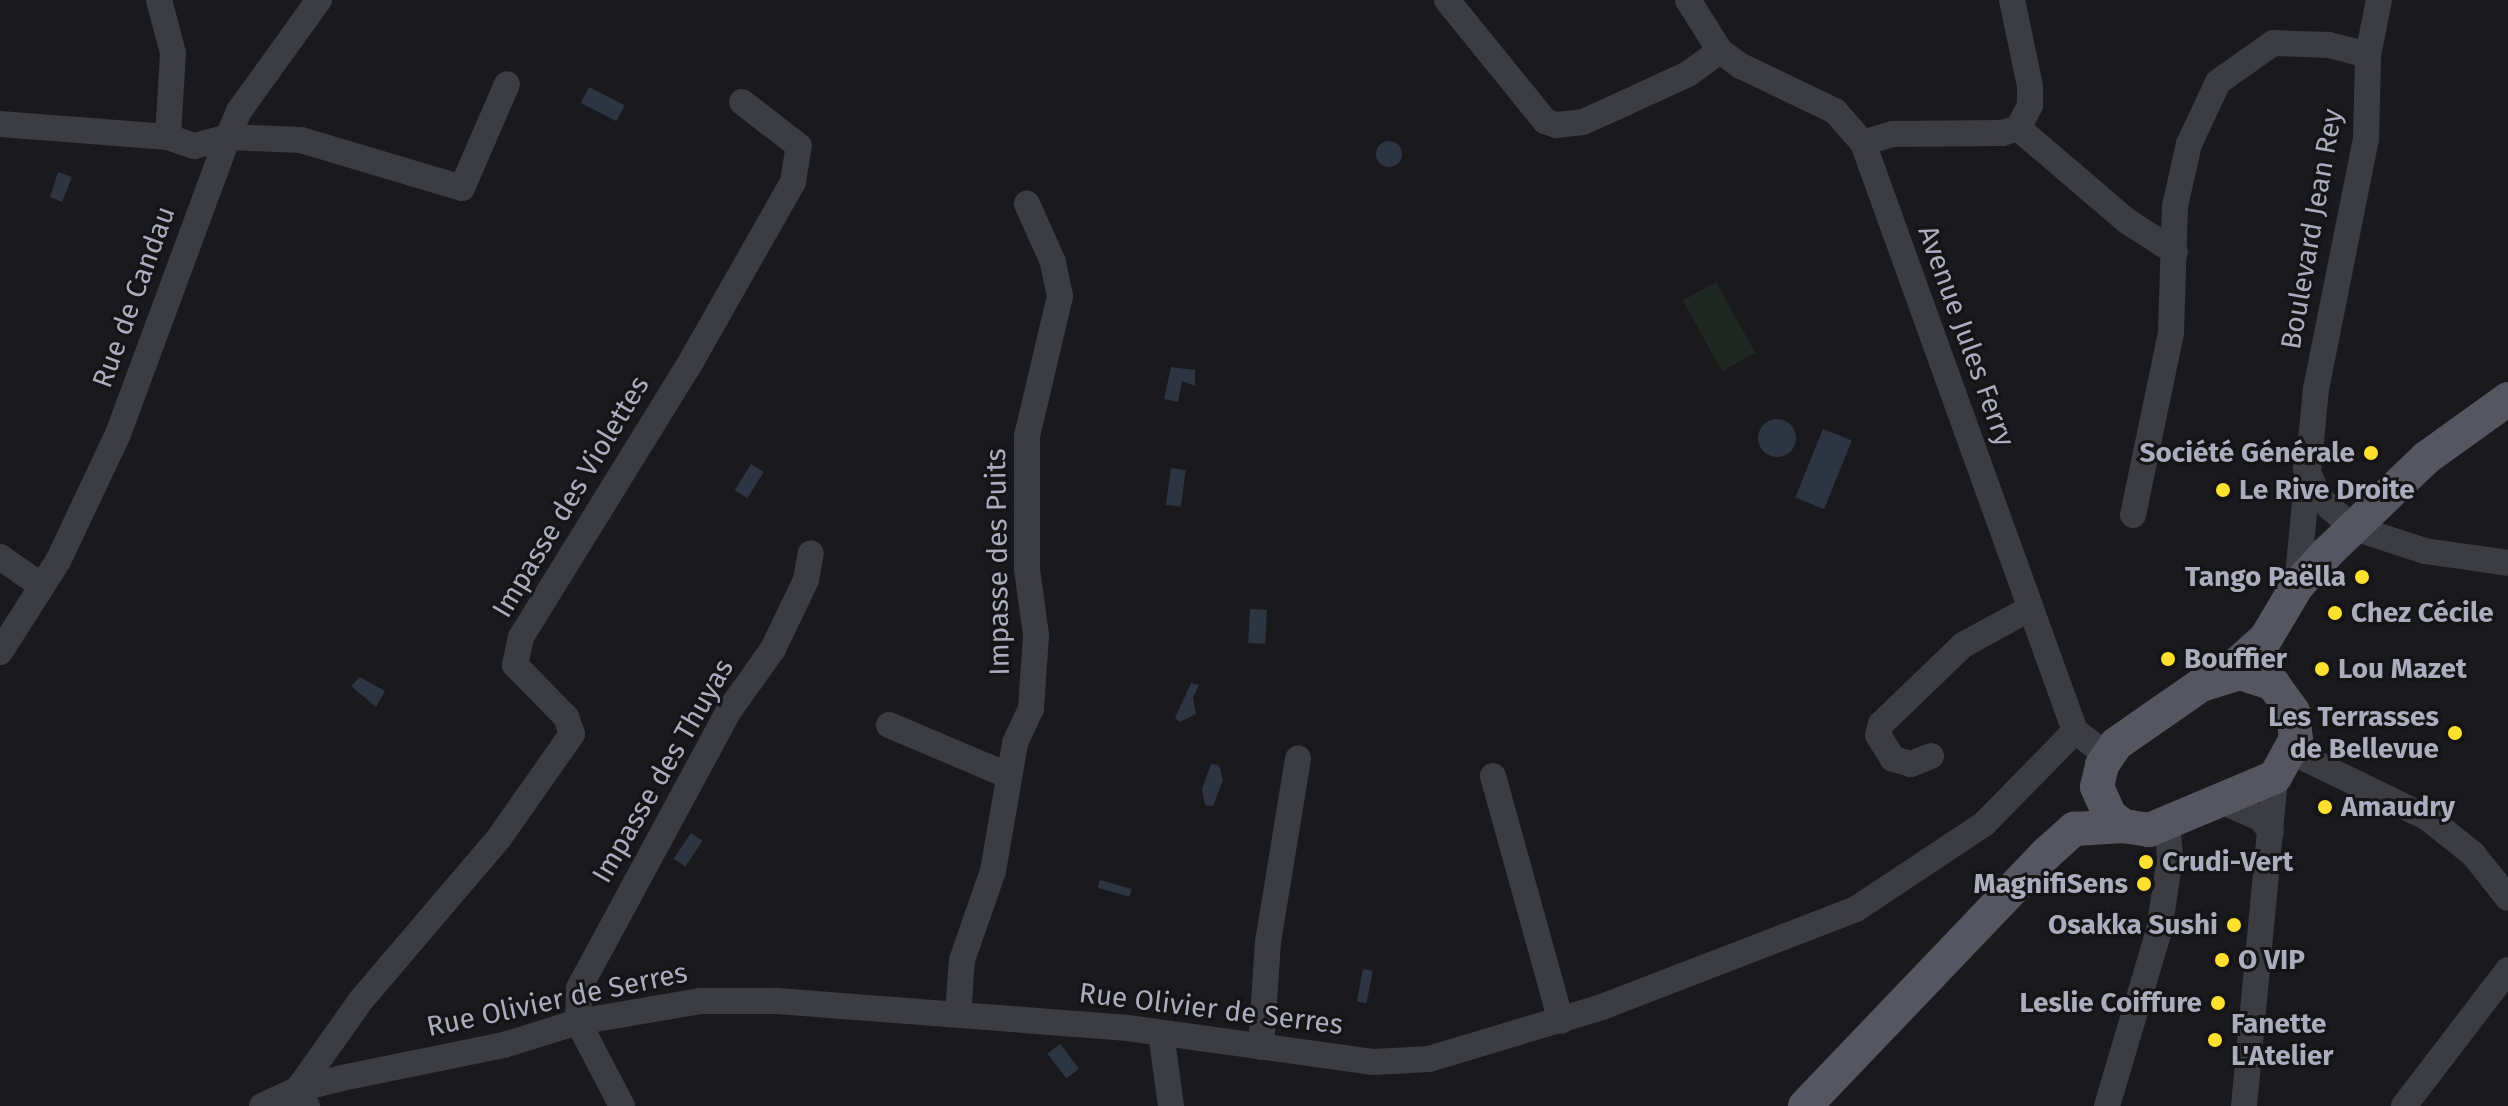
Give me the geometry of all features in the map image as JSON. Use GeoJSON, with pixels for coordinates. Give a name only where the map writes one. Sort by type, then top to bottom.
{"type":"FeatureCollection","features":[{"type":"Feature","properties":{"kind":"main road"},"geometry":{"type":"LineString","coordinates":[[1805,1106],[2003,895],[2074,829],[2102,771],[2201,685],[2226,674],[2266,638],[2297,586],[2354,528],[2426,458],[2508,399]]}},
{"type":"Feature","properties":{"kind":"main road"},"geometry":{"type":"LineString","coordinates":[[2074,829],[2124,826],[2149,830],[2167,825],[2221,801],[2283,764],[2297,724],[2273,684],[2266,638]]}},
{"type":"Feature","properties":{"kind":"main road"},"geometry":{"type":"LineString","coordinates":[[2226,674],[2255,676],[2273,684]]}},
{"type":"Feature","properties":{"kind":"main road"},"geometry":{"type":"LineString","coordinates":[[2102,771],[2102,803],[2124,826]]}},
{"type":"Feature","properties":{"kind":"street"},"geometry":{"type":"LineString","coordinates":[[159,0],[173,53],[168,137]]}},
{"type":"Feature","properties":{"kind":"street","name":"Rue de Candau"},"geometry":{"type":"LineString","coordinates":[[0,652],[39,584],[58,561],[118,434],[239,111],[319,0]]}},
{"type":"Feature","properties":{"kind":"street"},"geometry":{"type":"LineString","coordinates":[[1447,0],[1545,121],[1556,125],[1583,122],[1688,74],[1720,51]]}},
{"type":"Feature","properties":{"kind":"street","name":"Avenue Jules Ferry"},"geometry":{"type":"LineString","coordinates":[[1688,0],[1720,51],[1741,66],[1835,111],[1863,143],[2075,731]]}},
{"type":"Feature","properties":{"kind":"street"},"geometry":{"type":"LineString","coordinates":[[1863,143],[1893,134],[2002,133],[2018,128],[2030,105],[2030,86],[2012,0]]}},
{"type":"Feature","properties":{"kind":"street","name":"Boulevard Jean Rey"},"geometry":{"type":"LineString","coordinates":[[2297,586],[2316,389],[2366,139],[2368,55],[2379,0]]}},
{"type":"Feature","properties":{"kind":"street"},"geometry":{"type":"LineString","coordinates":[[2133,515],[2171,333],[2175,206],[2189,144],[2218,82],[2273,43],[2329,45],[2368,55]]}},
{"type":"Feature","properties":{"kind":"street"},"geometry":{"type":"LineString","coordinates":[[0,124],[168,137],[194,146],[228,137],[301,140],[462,188],[507,84]]}},
{"type":"Feature","properties":{"kind":"street","name":"Impasse des Violettes"},"geometry":{"type":"LineString","coordinates":[[303,1097],[362,999],[499,838],[572,734],[566,717],[515,665],[521,637],[693,358],[793,182],[799,146],[742,102]]}},
{"type":"Feature","properties":{"kind":"street"},"geometry":{"type":"LineString","coordinates":[[2018,128],[2127,221],[2175,252]]}},
{"type":"Feature","properties":{"kind":"street","name":"Impasse des Puits"},"geometry":{"type":"LineString","coordinates":[[958,1014],[962,960],[993,871],[1015,743],[1031,709],[1036,635],[1027,569],[1027,436],[1060,296],[1053,262],[1027,204]]}},
{"type":"Feature","properties":{"kind":"street"},"geometry":{"type":"LineString","coordinates":[[2306,468],[2320,499],[2354,528],[2425,551],[2508,563]]}},
{"type":"Feature","properties":{"kind":"street","name":"Impasse des Thuyas"},"geometry":{"type":"LineString","coordinates":[[578,1022],[579,988],[728,712],[773,649],[806,580],[811,553]]}},
{"type":"Feature","properties":{"kind":"street"},"geometry":{"type":"LineString","coordinates":[[0,557],[39,584]]}},
{"type":"Feature","properties":{"kind":"street"},"geometry":{"type":"LineString","coordinates":[[1931,756],[1911,764],[1893,759],[1878,735],[1881,724],[1963,645],[2029,609]]}},
{"type":"Feature","properties":{"kind":"street"},"geometry":{"type":"LineString","coordinates":[[889,725],[1009,776]]}},
{"type":"Feature","properties":{"kind":"street"},"geometry":{"type":"LineString","coordinates":[[2075,731],[2102,771]]}},
{"type":"Feature","properties":{"kind":"street","name":"Rue Olivier de Serres"},"geometry":{"type":"LineString","coordinates":[[262,1106],[504,1045],[578,1022],[701,1001],[777,1001],[958,1014],[1161,1033],[1405,1062],[1561,1021],[1856,909],[1984,824],[2075,731]]}},
{"type":"Feature","properties":{"kind":"street"},"geometry":{"type":"LineString","coordinates":[[1261,1047],[1268,942],[1298,758]]}},
{"type":"Feature","properties":{"kind":"street"},"geometry":{"type":"LineString","coordinates":[[2244,1106],[2271,831],[2283,764],[2428,818],[2473,854],[2508,898]]}},
{"type":"Feature","properties":{"kind":"street"},"geometry":{"type":"LineString","coordinates":[[1493,776],[1561,1021]]}},
{"type":"Feature","properties":{"kind":"street"},"geometry":{"type":"LineString","coordinates":[[2221,801],[2260,818],[2271,831]]}},
{"type":"Feature","properties":{"kind":"street"},"geometry":{"type":"LineString","coordinates":[[2107,1106],[2159,931],[2170,857],[2167,825]]}},
{"type":"Feature","properties":{"kind":"street"},"geometry":{"type":"LineString","coordinates":[[2404,1106],[2508,970]]}},
{"type":"Feature","properties":{"kind":"street"},"geometry":{"type":"LineString","coordinates":[[578,1022],[622,1106]]}},
{"type":"Feature","properties":{"kind":"street"},"geometry":{"type":"LineString","coordinates":[[1161,1033],[1171,1106]]}},
{"type":"Feature","properties":{"kind":"shaded area"},"geometry":{"type":"Polygon","coordinates":[[[1716,282],[1755,353],[1722,371],[1683,300],[1716,282]]]}},
{"type":"Feature","properties":{"kind":"water"},"geometry":{"type":"Polygon","coordinates":[[[589,87],[625,105],[616,121],[581,103],[589,87]]]}},
{"type":"Feature","properties":{"kind":"water"},"geometry":{"type":"Polygon","coordinates":[[[1389,141],[1398,145],[1402,154],[1398,163],[1389,167],[1380,163],[1376,154],[1380,145],[1389,141]]]}},
{"type":"Feature","properties":{"kind":"water"},"geometry":{"type":"Polygon","coordinates":[[[58,172],[72,177],[62,202],[50,197],[58,172]]]}},
{"type":"Feature","properties":{"kind":"water"},"geometry":{"type":"Polygon","coordinates":[[[1171,367],[1195,370],[1195,386],[1182,381],[1178,402],[1164,399],[1171,367]]]}},
{"type":"Feature","properties":{"kind":"water"},"geometry":{"type":"Polygon","coordinates":[[[1777,419],[1791,424],[1796,438],[1791,452],[1777,457],[1763,452],[1758,438],[1763,424],[1777,419]]]}},
{"type":"Feature","properties":{"kind":"water"},"geometry":{"type":"Polygon","coordinates":[[[1823,429],[1852,441],[1824,509],[1795,498],[1823,429]]]}},
{"type":"Feature","properties":{"kind":"water"},"geometry":{"type":"Polygon","coordinates":[[[751,464],[764,472],[747,498],[735,490],[751,464]]]}},
{"type":"Feature","properties":{"kind":"water"},"geometry":{"type":"Polygon","coordinates":[[[1171,468],[1186,470],[1181,507],[1166,505],[1171,468]]]}},
{"type":"Feature","properties":{"kind":"water"},"geometry":{"type":"Polygon","coordinates":[[[1250,609],[1267,610],[1265,644],[1248,643],[1250,609]]]}},
{"type":"Feature","properties":{"kind":"water"},"geometry":{"type":"Polygon","coordinates":[[[360,677],[385,691],[376,707],[351,686],[360,677]]]}},
{"type":"Feature","properties":{"kind":"water"},"geometry":{"type":"Polygon","coordinates":[[[1191,683],[1199,685],[1193,697],[1196,714],[1180,722],[1175,718],[1191,683]]]}},
{"type":"Feature","properties":{"kind":"water"},"geometry":{"type":"Polygon","coordinates":[[[1211,764],[1219,765],[1223,780],[1213,806],[1205,805],[1202,789],[1211,764]]]}},
{"type":"Feature","properties":{"kind":"water"},"geometry":{"type":"Polygon","coordinates":[[[691,833],[703,841],[685,867],[674,859],[691,833]]]}},
{"type":"Feature","properties":{"kind":"water"},"geometry":{"type":"Polygon","coordinates":[[[1100,880],[1132,889],[1130,897],[1098,888],[1100,880]]]}},
{"type":"Feature","properties":{"kind":"water"},"geometry":{"type":"Polygon","coordinates":[[[1363,969],[1373,971],[1367,1003],[1357,1001],[1363,969]]]}},
{"type":"Feature","properties":{"kind":"water"},"geometry":{"type":"Polygon","coordinates":[[[1060,1044],[1079,1068],[1066,1078],[1047,1054],[1060,1044]]]}},
{"type":"Feature","properties":{"kind":"place","name":"Société Générale"},"geometry":{"type":"Point","coordinates":[2371,453]}},
{"type":"Feature","properties":{"kind":"place","name":"Le Rive Droite"},"geometry":{"type":"Point","coordinates":[2223,490]}},
{"type":"Feature","properties":{"kind":"place","name":"Tango Paëlla"},"geometry":{"type":"Point","coordinates":[2362,577]}},
{"type":"Feature","properties":{"kind":"place","name":"Chez Cécile"},"geometry":{"type":"Point","coordinates":[2335,613]}},
{"type":"Feature","properties":{"kind":"place","name":"Bouffier"},"geometry":{"type":"Point","coordinates":[2168,659]}},
{"type":"Feature","properties":{"kind":"place","name":"Lou Mazet"},"geometry":{"type":"Point","coordinates":[2322,669]}},
{"type":"Feature","properties":{"kind":"place","name":"Les Terrasses de Bellevue"},"geometry":{"type":"Point","coordinates":[2455,733]}},
{"type":"Feature","properties":{"kind":"place","name":"Amaudry"},"geometry":{"type":"Point","coordinates":[2325,807]}},
{"type":"Feature","properties":{"kind":"place","name":"Crudi-Vert"},"geometry":{"type":"Point","coordinates":[2146,862]}},
{"type":"Feature","properties":{"kind":"place","name":"MagnifiSens"},"geometry":{"type":"Point","coordinates":[2144,884]}},
{"type":"Feature","properties":{"kind":"place","name":"Osakka Sushi"},"geometry":{"type":"Point","coordinates":[2234,925]}},
{"type":"Feature","properties":{"kind":"place","name":"O VIP"},"geometry":{"type":"Point","coordinates":[2222,960]}},
{"type":"Feature","properties":{"kind":"place","name":"Leslie Coiffure"},"geometry":{"type":"Point","coordinates":[2218,1003]}},
{"type":"Feature","properties":{"kind":"place","name":"Fanette L'Atelier"},"geometry":{"type":"Point","coordinates":[2215,1040]}}]}
